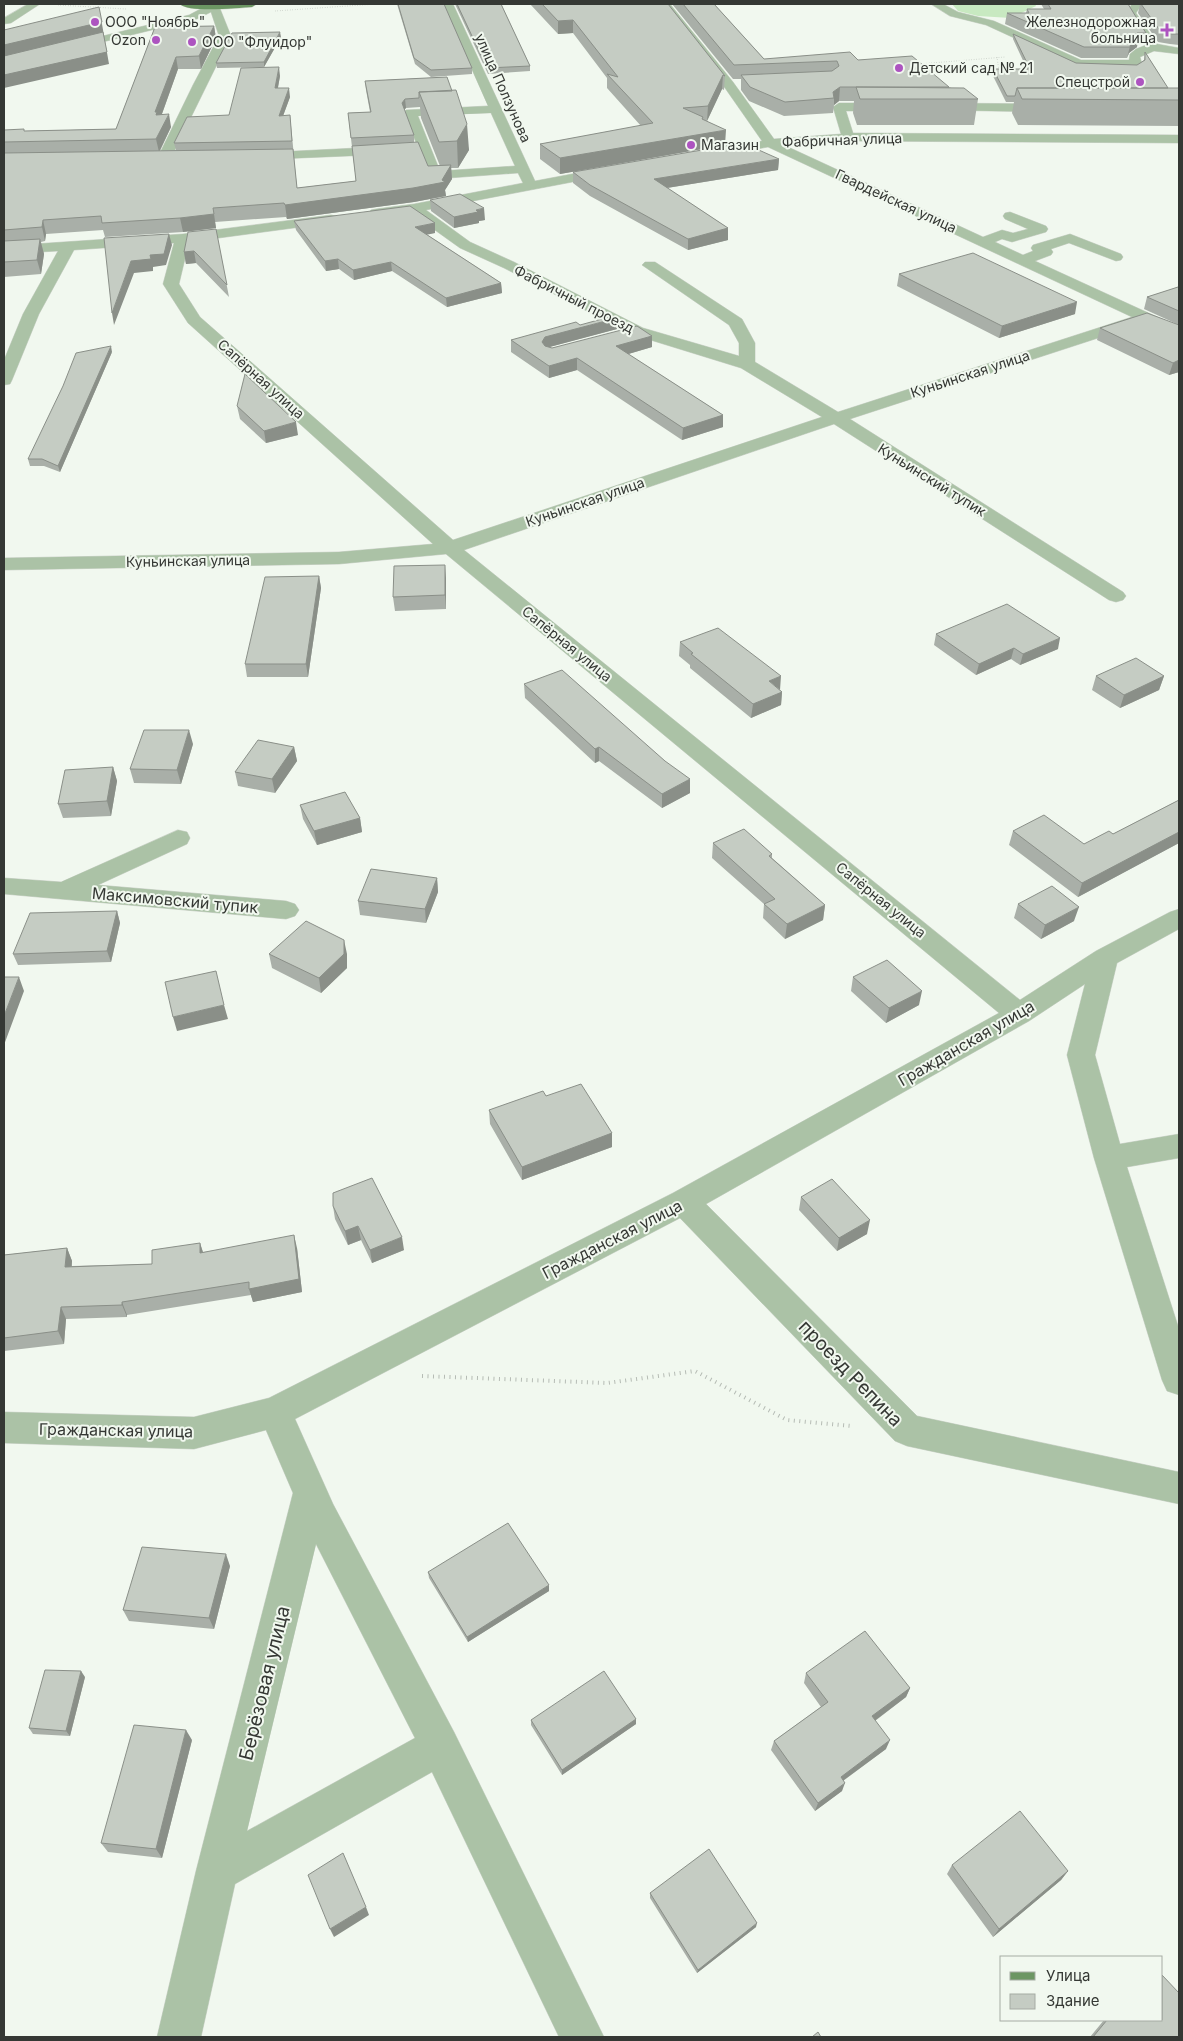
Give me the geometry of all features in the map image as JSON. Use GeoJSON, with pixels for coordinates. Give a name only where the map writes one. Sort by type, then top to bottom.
{"type":"FeatureCollection","features":[{"type":"Feature","properties":{"kind":"main road"},"geometry":{"type":"LineString","coordinates":[[185,4],[215,8],[252,4]]}},
{"type":"Feature","properties":{"kind":"street"},"geometry":{"type":"LineString","coordinates":[[4,21],[35,4]]}},
{"type":"Feature","properties":{"kind":"street","name":"улица Ползунова"},"geometry":{"type":"LineString","coordinates":[[448,4],[531,185]]}},
{"type":"Feature","properties":{"kind":"street","name":"Гвардейская улица"},"geometry":{"type":"LineString","coordinates":[[664,4],[729,85],[770,142],[1179,333]]}},
{"type":"Feature","properties":{"kind":"street"},"geometry":{"type":"LineString","coordinates":[[936,4],[954,14],[990,23],[1079,64],[1136,64],[1134,56],[1140,51],[1153,47],[1179,51]]}},
{"type":"Feature","properties":{"kind":"street"},"geometry":{"type":"LineString","coordinates":[[1137,4],[1131,13],[1153,47]]}},
{"type":"Feature","properties":{"kind":"street"},"geometry":{"type":"LineString","coordinates":[[4,63],[193,17],[215,8],[225,36],[159,159],[183,159]]}},
{"type":"Feature","properties":{"kind":"street"},"geometry":{"type":"LineString","coordinates":[[729,85],[747,84]]}},
{"type":"Feature","properties":{"kind":"street"},"geometry":{"type":"LineString","coordinates":[[848,137],[839,107],[907,107]]}},
{"type":"Feature","properties":{"kind":"street"},"geometry":{"type":"LineString","coordinates":[[927,107],[1063,108]]}},
{"type":"Feature","properties":{"kind":"street"},"geometry":{"type":"LineString","coordinates":[[496,109],[410,114],[435,174],[523,169]]}},
{"type":"Feature","properties":{"kind":"street","name":"Фабричная улица"},"geometry":{"type":"LineString","coordinates":[[703,154],[770,142],[848,137],[1179,139]]}},
{"type":"Feature","properties":{"kind":"street"},"geometry":{"type":"LineString","coordinates":[[240,158],[424,149]]}},
{"type":"Feature","properties":{"kind":"street"},"geometry":{"type":"LineString","coordinates":[[366,214],[414,208],[626,168]]}},
{"type":"Feature","properties":{"kind":"street"},"geometry":{"type":"LineString","coordinates":[[480,172],[489,193]]}},
{"type":"Feature","properties":{"kind":"street","name":"Фабричный проезд"},"geometry":{"type":"LineString","coordinates":[[414,208],[465,245],[637,331],[746,364]]}},
{"type":"Feature","properties":{"kind":"street"},"geometry":{"type":"LineString","coordinates":[[983,242],[1002,234],[1012,238],[1041,229],[1010,216]]}},
{"type":"Feature","properties":{"kind":"street"},"geometry":{"type":"LineString","coordinates":[[4,250],[183,238],[346,217]]}},
{"type":"Feature","properties":{"kind":"street","name":"Сапёрная улица"},"geometry":{"type":"LineString","coordinates":[[183,238],[171,284],[194,320],[450,548],[1019,1014]]}},
{"type":"Feature","properties":{"kind":"street"},"geometry":{"type":"LineString","coordinates":[[1022,260],[1046,252],[1038,248],[1070,238],[1116,257]]}},
{"type":"Feature","properties":{"kind":"street"},"geometry":{"type":"LineString","coordinates":[[4,380],[31,314],[69,245]]}},
{"type":"Feature","properties":{"kind":"street"},"geometry":{"type":"LineString","coordinates":[[650,265],[736,322],[747,343],[746,364]]}},
{"type":"Feature","properties":{"kind":"street","name":"Куньинская улица"},"geometry":{"type":"LineString","coordinates":[[4,564],[339,558],[450,548],[836,418],[1145,317]]}},
{"type":"Feature","properties":{"kind":"street"},"geometry":{"type":"LineString","coordinates":[[618,336],[637,331]]}},
{"type":"Feature","properties":{"kind":"street","name":"Куньинский тупик"},"geometry":{"type":"LineString","coordinates":[[746,364],[836,418],[1116,596]]}},
{"type":"Feature","properties":{"kind":"street","name":"Максимовский тупик"},"geometry":{"type":"LineString","coordinates":[[64,890],[178,838]]}},
{"type":"Feature","properties":{"kind":"street","name":"Максимовский тупик"},"geometry":{"type":"LineString","coordinates":[[4,886],[286,910]]}},
{"type":"Feature","properties":{"kind":"street","name":"Гражданская улица"},"geometry":{"type":"LineString","coordinates":[[4,1427],[194,1433],[275,1412],[684,1202],[1019,1014],[1105,958],[1179,918]]}},
{"type":"Feature","properties":{"kind":"street"},"geometry":{"type":"LineString","coordinates":[[1105,958],[1081,1055],[1109,1158],[1179,1380]]}},
{"type":"Feature","properties":{"kind":"street"},"geometry":{"type":"LineString","coordinates":[[1109,1158],[1179,1146]]}},
{"type":"Feature","properties":{"kind":"street","name":"проезд Репина"},"geometry":{"type":"LineString","coordinates":[[684,1202],[907,1430],[1179,1488]]}},
{"type":"Feature","properties":{"kind":"street"},"geometry":{"type":"LineString","coordinates":[[275,1412],[320,1516],[440,1746],[582,2037]]}},
{"type":"Feature","properties":{"kind":"street","name":"Берёзовая улица"},"geometry":{"type":"LineString","coordinates":[[179,2037],[217,1871],[310,1494]]}},
{"type":"Feature","properties":{"kind":"street"},"geometry":{"type":"LineString","coordinates":[[217,1871],[440,1746]]}},
{"type":"Feature","properties":{"kind":"path"},"geometry":{"type":"LineString","coordinates":[[215,8],[376,4]]}},
{"type":"Feature","properties":{"kind":"path"},"geometry":{"type":"LineString","coordinates":[[920,64],[984,57],[1060,56]]}},
{"type":"Feature","properties":{"kind":"path"},"geometry":{"type":"LineString","coordinates":[[419,1376],[607,1384],[695,1371],[787,1420],[907,1430]]}},
{"type":"Feature","properties":{"kind":"green space"},"geometry":{"type":"Polygon","coordinates":[[[952,4],[1035,4],[1036,6],[1011,18],[978,16],[958,11],[952,4]]]}},
{"type":"Feature","properties":{"kind":"building"},"geometry":{"type":"Polygon","coordinates":[[[398,4],[444,4],[472,68],[431,70],[414,58],[398,4]]]}},
{"type":"Feature","properties":{"kind":"building"},"geometry":{"type":"Polygon","coordinates":[[[457,4],[501,4],[530,66],[487,68],[457,4]]]}},
{"type":"Feature","properties":{"kind":"building"},"geometry":{"type":"Polygon","coordinates":[[[542,4],[668,4],[725,76],[723,75],[708,106],[683,108],[726,130],[560,158],[540,144],[653,123],[607,74],[618,77],[573,20],[558,21],[542,4]]]}},
{"type":"Feature","properties":{"kind":"building"},"geometry":{"type":"Polygon","coordinates":[[[683,4],[714,4],[764,59],[850,52],[858,60],[912,56],[949,87],[840,87],[833,92],[834,98],[785,102],[750,87],[741,75],[832,71],[839,66],[837,61],[734,65],[683,4]]]}},
{"type":"Feature","properties":{"kind":"building"},"geometry":{"type":"Polygon","coordinates":[[[1048,4],[1128,4],[1146,33],[1137,33],[1139,36],[1131,42],[1130,47],[1084,47],[1007,13],[1029,13],[1027,9],[1051,9],[1048,4]]]}},
{"type":"Feature","properties":{"kind":"building","name":"Железнодорожная больница"},"geometry":{"type":"Polygon","coordinates":[[[1141,4],[1179,4],[1179,34],[1161,32],[1141,4]]]}},
{"type":"Feature","properties":{"kind":"building"},"geometry":{"type":"Polygon","coordinates":[[[99,7],[102,22],[4,45],[4,30],[99,7]]]}},
{"type":"Feature","properties":{"kind":"building"},"geometry":{"type":"Polygon","coordinates":[[[214,26],[199,56],[176,57],[155,112],[157,112],[156,115],[169,114],[156,139],[4,142],[4,130],[116,129],[155,27],[214,26]]]}},
{"type":"Feature","properties":{"kind":"building"},"geometry":{"type":"Polygon","coordinates":[[[103,32],[107,52],[4,75],[4,56],[103,32]]]}},
{"type":"Feature","properties":{"kind":"building"},"geometry":{"type":"Polygon","coordinates":[[[280,32],[264,62],[216,63],[232,33],[280,32]]]}},
{"type":"Feature","properties":{"kind":"building"},"geometry":{"type":"Polygon","coordinates":[[[1013,34],[1076,63],[1137,65],[1145,60],[1145,52],[1168,88],[1017,88],[1015,96],[1007,96],[993,69],[1030,69],[1013,34]]]}},
{"type":"Feature","properties":{"kind":"building"},"geometry":{"type":"Polygon","coordinates":[[[279,67],[275,88],[289,88],[279,116],[290,115],[292,141],[174,143],[187,117],[229,115],[241,68],[279,67]]]}},
{"type":"Feature","properties":{"kind":"building"},"geometry":{"type":"Polygon","coordinates":[[[447,77],[452,91],[419,92],[419,98],[405,99],[402,103],[414,135],[351,138],[348,113],[371,112],[365,81],[447,77]]]}},
{"type":"Feature","properties":{"kind":"building"},"geometry":{"type":"Polygon","coordinates":[[[856,87],[964,88],[978,99],[860,99],[856,87]]]}},
{"type":"Feature","properties":{"kind":"building"},"geometry":{"type":"Polygon","coordinates":[[[1017,88],[1179,88],[1179,100],[1022,99],[1017,88]]]}},
{"type":"Feature","properties":{"kind":"building"},"geometry":{"type":"Polygon","coordinates":[[[456,90],[467,124],[457,141],[439,142],[419,92],[456,90]]]}},
{"type":"Feature","properties":{"kind":"building"},"geometry":{"type":"Polygon","coordinates":[[[418,142],[428,166],[451,165],[442,180],[445,182],[285,205],[284,203],[213,208],[214,214],[180,218],[102,223],[101,216],[43,220],[42,227],[4,230],[4,153],[293,149],[297,188],[356,181],[352,146],[418,142]]]}},
{"type":"Feature","properties":{"kind":"building"},"geometry":{"type":"Polygon","coordinates":[[[743,143],[779,159],[654,179],[728,228],[688,239],[590,185],[573,172],[743,143]]]}},
{"type":"Feature","properties":{"kind":"building"},"geometry":{"type":"Polygon","coordinates":[[[460,194],[484,208],[476,210],[478,212],[454,217],[430,200],[460,194]]]}},
{"type":"Feature","properties":{"kind":"building"},"geometry":{"type":"Polygon","coordinates":[[[410,206],[435,223],[415,227],[501,283],[446,298],[391,262],[353,270],[338,259],[325,261],[294,221],[410,206]]]}},
{"type":"Feature","properties":{"kind":"building"},"geometry":{"type":"Polygon","coordinates":[[[216,229],[227,285],[194,251],[184,252],[188,232],[216,229]]]}},
{"type":"Feature","properties":{"kind":"building"},"geometry":{"type":"Polygon","coordinates":[[[169,234],[164,254],[150,255],[151,259],[131,261],[112,313],[104,238],[169,234]]]}},
{"type":"Feature","properties":{"kind":"building"},"geometry":{"type":"Polygon","coordinates":[[[40,239],[37,260],[4,262],[4,241],[40,239]]]}},
{"type":"Feature","properties":{"kind":"building"},"geometry":{"type":"Polygon","coordinates":[[[973,253],[1077,302],[1002,326],[899,274],[973,253]]]}},
{"type":"Feature","properties":{"kind":"building"},"geometry":{"type":"Polygon","coordinates":[[[1179,287],[1179,311],[1147,297],[1179,287]]]}},
{"type":"Feature","properties":{"kind":"building"},"geometry":{"type":"Polygon","coordinates":[[[1147,313],[1179,325],[1179,360],[1173,363],[1100,328],[1147,313]]]}},
{"type":"Feature","properties":{"kind":"building"},"geometry":{"type":"Polygon","coordinates":[[[613,316],[617,318],[545,337],[542,342],[545,346],[552,348],[637,326],[652,336],[616,346],[723,415],[683,428],[577,358],[549,366],[511,340],[576,322],[580,325],[613,316]]]}},
{"type":"Feature","properties":{"kind":"building"},"geometry":{"type":"Polygon","coordinates":[[[111,346],[58,466],[42,459],[28,459],[63,386],[76,353],[111,346]]]}},
{"type":"Feature","properties":{"kind":"building"},"geometry":{"type":"Polygon","coordinates":[[[245,374],[296,422],[264,431],[237,406],[245,374]]]}},
{"type":"Feature","properties":{"kind":"building"},"geometry":{"type":"Polygon","coordinates":[[[445,565],[445,595],[393,597],[394,566],[445,565]]]}},
{"type":"Feature","properties":{"kind":"building"},"geometry":{"type":"Polygon","coordinates":[[[319,576],[306,664],[245,664],[265,577],[319,576]]]}},
{"type":"Feature","properties":{"kind":"building"},"geometry":{"type":"Polygon","coordinates":[[[1007,604],[1060,638],[1023,654],[1014,648],[979,664],[936,634],[1007,604]]]}},
{"type":"Feature","properties":{"kind":"building"},"geometry":{"type":"Polygon","coordinates":[[[718,628],[781,676],[769,681],[782,692],[753,704],[691,654],[693,653],[680,642],[718,628]]]}},
{"type":"Feature","properties":{"kind":"building"},"geometry":{"type":"Polygon","coordinates":[[[1136,658],[1164,676],[1124,695],[1096,676],[1136,658]]]}},
{"type":"Feature","properties":{"kind":"building"},"geometry":{"type":"Polygon","coordinates":[[[562,670],[665,761],[690,779],[662,794],[599,747],[595,749],[524,684],[562,670]]]}},
{"type":"Feature","properties":{"kind":"building"},"geometry":{"type":"Polygon","coordinates":[[[144,730],[189,730],[177,770],[130,769],[144,730]]]}},
{"type":"Feature","properties":{"kind":"building"},"geometry":{"type":"Polygon","coordinates":[[[258,740],[294,747],[272,779],[235,772],[258,740]]]}},
{"type":"Feature","properties":{"kind":"building"},"geometry":{"type":"Polygon","coordinates":[[[113,767],[107,801],[58,804],[65,770],[113,767]]]}},
{"type":"Feature","properties":{"kind":"building"},"geometry":{"type":"Polygon","coordinates":[[[345,792],[360,818],[314,831],[300,805],[345,792]]]}},
{"type":"Feature","properties":{"kind":"building"},"geometry":{"type":"Polygon","coordinates":[[[1179,800],[1179,832],[1082,883],[1013,831],[1044,815],[1084,844],[1109,831],[1113,834],[1179,800]]]}},
{"type":"Feature","properties":{"kind":"building"},"geometry":{"type":"Polygon","coordinates":[[[744,829],[772,854],[769,856],[825,905],[787,924],[764,904],[775,899],[713,843],[744,829]]]}},
{"type":"Feature","properties":{"kind":"building"},"geometry":{"type":"Polygon","coordinates":[[[371,869],[437,878],[425,909],[358,901],[371,869]]]}},
{"type":"Feature","properties":{"kind":"building"},"geometry":{"type":"Polygon","coordinates":[[[1052,886],[1079,907],[1045,925],[1018,904],[1052,886]]]}},
{"type":"Feature","properties":{"kind":"building"},"geometry":{"type":"Polygon","coordinates":[[[117,911],[107,951],[13,954],[30,913],[117,911]]]}},
{"type":"Feature","properties":{"kind":"building"},"geometry":{"type":"Polygon","coordinates":[[[306,921],[344,940],[344,954],[319,978],[269,954],[306,921]]]}},
{"type":"Feature","properties":{"kind":"building"},"geometry":{"type":"Polygon","coordinates":[[[887,960],[922,991],[889,1008],[853,977],[887,960]]]}},
{"type":"Feature","properties":{"kind":"building"},"geometry":{"type":"Polygon","coordinates":[[[216,971],[224,1005],[173,1017],[165,982],[216,971]]]}},
{"type":"Feature","properties":{"kind":"building"},"geometry":{"type":"Polygon","coordinates":[[[4,977],[19,977],[4,1016],[4,977]]]}},
{"type":"Feature","properties":{"kind":"building"},"geometry":{"type":"Polygon","coordinates":[[[581,1084],[612,1133],[522,1167],[489,1110],[543,1091],[546,1096],[581,1084]]]}},
{"type":"Feature","properties":{"kind":"building"},"geometry":{"type":"Polygon","coordinates":[[[372,1178],[402,1237],[370,1250],[358,1226],[345,1231],[333,1206],[333,1193],[372,1178]]]}},
{"type":"Feature","properties":{"kind":"building"},"geometry":{"type":"Polygon","coordinates":[[[832,1179],[870,1220],[839,1238],[801,1197],[832,1179]]]}},
{"type":"Feature","properties":{"kind":"building"},"geometry":{"type":"Polygon","coordinates":[[[294,1235],[299,1279],[249,1289],[249,1282],[122,1302],[122,1305],[61,1307],[58,1331],[4,1338],[4,1255],[67,1248],[65,1267],[152,1264],[152,1250],[200,1243],[200,1253],[294,1235]]]}},
{"type":"Feature","properties":{"kind":"building"},"geometry":{"type":"Polygon","coordinates":[[[508,1523],[549,1585],[467,1637],[428,1572],[508,1523]]]}},
{"type":"Feature","properties":{"kind":"building"},"geometry":{"type":"Polygon","coordinates":[[[142,1547],[226,1554],[209,1618],[123,1610],[142,1547]]]}},
{"type":"Feature","properties":{"kind":"building"},"geometry":{"type":"Polygon","coordinates":[[[865,1631],[910,1688],[872,1716],[890,1740],[841,1777],[845,1783],[818,1803],[774,1741],[828,1702],[806,1673],[865,1631]]]}},
{"type":"Feature","properties":{"kind":"building"},"geometry":{"type":"Polygon","coordinates":[[[45,1670],[81,1671],[66,1731],[29,1728],[45,1670]]]}},
{"type":"Feature","properties":{"kind":"building"},"geometry":{"type":"Polygon","coordinates":[[[604,1671],[636,1719],[562,1770],[531,1720],[604,1671]]]}},
{"type":"Feature","properties":{"kind":"building"},"geometry":{"type":"Polygon","coordinates":[[[134,1725],[186,1730],[156,1849],[101,1843],[134,1725]]]}},
{"type":"Feature","properties":{"kind":"building"},"geometry":{"type":"Polygon","coordinates":[[[1020,1811],[1068,1871],[999,1929],[952,1865],[1020,1811]]]}},
{"type":"Feature","properties":{"kind":"building"},"geometry":{"type":"Polygon","coordinates":[[[709,1849],[757,1923],[698,1970],[650,1893],[709,1849]]]}},
{"type":"Feature","properties":{"kind":"building"},"geometry":{"type":"Polygon","coordinates":[[[343,1853],[366,1907],[330,1929],[308,1875],[343,1853]]]}},
{"type":"Feature","properties":{"kind":"building"},"geometry":{"type":"Polygon","coordinates":[[[1163,1976],[1179,1993],[1179,2037],[1093,2037],[1106,2021],[1163,2021],[1163,1976]]]}},
{"type":"Feature","properties":{"kind":"building"},"geometry":{"type":"Polygon","coordinates":[[[818,2032],[821,2037],[812,2037],[818,2032]]]}},
{"type":"Feature","properties":{"kind":"place","name":"ООО \"Ноябрь\""},"geometry":{"type":"Point","coordinates":[95,22]}},
{"type":"Feature","properties":{"kind":"place","name":"Железнодорожная больница"},"geometry":{"type":"Point","coordinates":[1167,30]}},
{"type":"Feature","properties":{"kind":"place","name":"Ozon"},"geometry":{"type":"Point","coordinates":[156,40]}},
{"type":"Feature","properties":{"kind":"place","name":"ООО \"Флуидор\""},"geometry":{"type":"Point","coordinates":[192,42]}},
{"type":"Feature","properties":{"kind":"place","name":"Детский сад № 21"},"geometry":{"type":"Point","coordinates":[899,68]}},
{"type":"Feature","properties":{"kind":"place","name":"Спецстрой"},"geometry":{"type":"Point","coordinates":[1140,82]}},
{"type":"Feature","properties":{"kind":"place","name":"Магазин"},"geometry":{"type":"Point","coordinates":[691,145]}}]}
